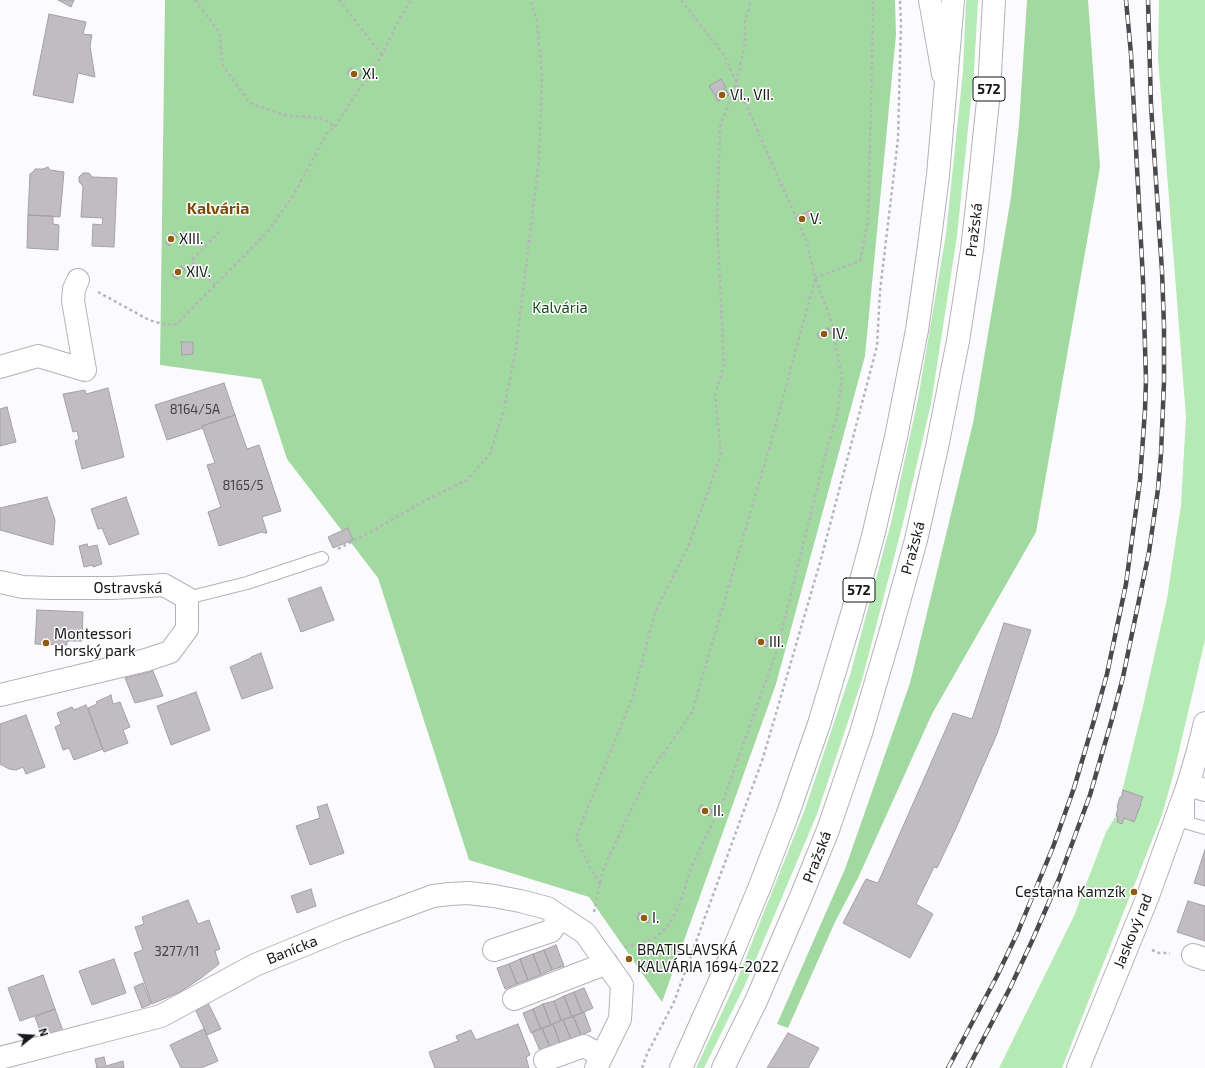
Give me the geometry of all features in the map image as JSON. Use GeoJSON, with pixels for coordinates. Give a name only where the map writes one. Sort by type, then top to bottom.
{"type":"FeatureCollection","features":[{"type":"Feature","properties":{"kind":"main road"},"geometry":{"type":"LineString","coordinates":[[930,0],[946,88]]}},
{"type":"Feature","properties":{"kind":"main road","name":"572"},"geometry":{"type":"LineString","coordinates":[[681,1068],[731,956],[787,816],[819,724],[852,614],[874,532],[893,451],[917,330],[938,175],[953,0]]}},
{"type":"Feature","properties":{"kind":"main road","name":"Pražská"},"geometry":{"type":"LineString","coordinates":[[723,1068],[756,1001],[828,830],[861,734],[916,540],[939,440],[958,341],[972,250],[989,91],[994,0]]}},
{"type":"Feature","properties":{"kind":"main road"},"geometry":{"type":"LineString","coordinates":[[0,367],[38,356],[85,370],[73,301],[74,289],[78,280]]}},
{"type":"Feature","properties":{"kind":"main road","name":"Ostravská"},"geometry":{"type":"LineString","coordinates":[[0,582],[23,586],[52,588],[113,588],[164,585],[187,598]]}},
{"type":"Feature","properties":{"kind":"main road"},"geometry":{"type":"LineString","coordinates":[[0,695],[146,660],[170,652],[187,629],[187,598]]}},
{"type":"Feature","properties":{"kind":"main road","name":"Jaskový rad"},"geometry":{"type":"LineString","coordinates":[[1078,1068],[1148,896],[1196,788],[1198,751],[1205,724]]}},
{"type":"Feature","properties":{"kind":"main road","name":"Banícka"},"geometry":{"type":"LineString","coordinates":[[0,1058],[161,1016],[255,965],[343,929],[433,896],[468,893],[520,900],[547,908],[585,933]]}},
{"type":"Feature","properties":{"kind":"main road"},"geometry":{"type":"LineString","coordinates":[[494,950],[551,931],[560,917]]}},
{"type":"Feature","properties":{"kind":"main road"},"geometry":{"type":"LineString","coordinates":[[545,1060],[584,1046],[599,1062],[620,1019],[622,985],[585,933]]}},
{"type":"Feature","properties":{"kind":"main road"},"geometry":{"type":"LineString","coordinates":[[514,999],[603,957]]}},
{"type":"Feature","properties":{"kind":"lane"},"geometry":{"type":"LineString","coordinates":[[187,598],[247,583],[322,558]]}},
{"type":"Feature","properties":{"kind":"lane"},"geometry":{"type":"LineString","coordinates":[[1196,788],[1188,823],[1205,828]]}},
{"type":"Feature","properties":{"kind":"path"},"geometry":{"type":"LineString","coordinates":[[195,0],[219,32],[223,66],[250,103],[284,115],[322,118],[335,126]]}},
{"type":"Feature","properties":{"kind":"path"},"geometry":{"type":"LineString","coordinates":[[339,0],[382,55]]}},
{"type":"Feature","properties":{"kind":"path"},"geometry":{"type":"LineString","coordinates":[[98,292],[149,320],[166,325],[177,324],[269,230],[295,193],[326,134],[335,126],[382,55],[401,16],[411,0]]}},
{"type":"Feature","properties":{"kind":"path"},"geometry":{"type":"LineString","coordinates":[[322,558],[426,500],[467,480],[490,454],[504,409],[516,348],[539,160],[542,79],[536,20],[530,0]]}},
{"type":"Feature","properties":{"kind":"path"},"geometry":{"type":"LineString","coordinates":[[603,957],[656,937],[668,925],[679,906],[691,868],[722,801],[777,650],[825,456],[837,416],[842,380],[832,323],[815,278],[807,242],[724,55],[681,0]]}},
{"type":"Feature","properties":{"kind":"path"},"geometry":{"type":"LineString","coordinates":[[600,884],[589,866],[576,837],[633,696],[655,612],[688,547],[721,455],[715,395],[724,365],[717,221],[720,126],[736,84],[745,43],[745,21],[751,0]]}},
{"type":"Feature","properties":{"kind":"path"},"geometry":{"type":"LineString","coordinates":[[815,278],[860,261],[863,247],[868,220],[873,24],[872,0]]}},
{"type":"Feature","properties":{"kind":"path"},"geometry":{"type":"LineString","coordinates":[[642,1068],[647,1054],[674,1002],[763,758],[821,559],[877,346],[880,291],[898,139],[901,23],[900,0]]}},
{"type":"Feature","properties":{"kind":"path"},"geometry":{"type":"LineString","coordinates":[[215,285],[191,260],[221,230]]}},
{"type":"Feature","properties":{"kind":"path"},"geometry":{"type":"LineString","coordinates":[[585,933],[592,918],[602,874],[647,777],[692,712],[771,442],[815,278]]}},
{"type":"Feature","properties":{"kind":"green space","name":"Kalvária"},"geometry":{"type":"Polygon","coordinates":[[[165,0],[895,0],[896,35],[865,356],[776,684],[662,1002],[589,897],[469,860],[378,578],[287,459],[261,379],[160,365],[165,0]]]}},
{"type":"Feature","properties":{"kind":"green space"},"geometry":{"type":"Polygon","coordinates":[[[966,0],[978,0],[974,71],[957,236],[931,404],[902,527],[862,680],[817,814],[745,985],[704,1068],[696,1068],[737,980],[805,809],[850,675],[891,523],[918,399],[946,234],[963,71],[966,0]]]}},
{"type":"Feature","properties":{"kind":"green space"},"geometry":{"type":"Polygon","coordinates":[[[1027,0],[1088,0],[1100,167],[1036,532],[932,714],[858,878],[835,922],[788,1028],[777,1024],[845,869],[910,683],[973,423],[1011,197],[1019,125],[1027,0]]]}},
{"type":"Feature","properties":{"kind":"green space"},"geometry":{"type":"Polygon","coordinates":[[[1159,0],[1205,0],[1205,640],[1174,772],[1162,815],[1062,1068],[999,1068],[1074,916],[1106,832],[1116,816],[1167,599],[1181,505],[1186,417],[1158,58],[1159,0]]]}},
{"type":"Feature","properties":{"kind":"building"},"geometry":{"type":"Polygon","coordinates":[[[58,0],[74,0],[71,7],[58,0]]]}},
{"type":"Feature","properties":{"kind":"building"},"geometry":{"type":"Polygon","coordinates":[[[49,14],[86,22],[83,34],[92,35],[90,46],[95,77],[78,73],[73,103],[33,95],[49,14]]]}},
{"type":"Feature","properties":{"kind":"building","name":"XI."},"geometry":{"type":"Polygon","coordinates":[[[351,68],[361,75],[357,80],[347,73],[351,68]]]}},
{"type":"Feature","properties":{"kind":"building"},"geometry":{"type":"Polygon","coordinates":[[[721,79],[726,87],[715,95],[709,86],[721,79]]]}},
{"type":"Feature","properties":{"kind":"building","name":"VI., VII."},"geometry":{"type":"Polygon","coordinates":[[[726,90],[729,95],[718,101],[715,96],[726,90]]]}},
{"type":"Feature","properties":{"kind":"building"},"geometry":{"type":"Polygon","coordinates":[[[48,167],[50,170],[64,172],[60,217],[28,215],[30,174],[35,169],[43,169],[48,167]]]}},
{"type":"Feature","properties":{"kind":"building"},"geometry":{"type":"Polygon","coordinates":[[[83,173],[89,173],[92,177],[117,178],[114,247],[92,246],[93,224],[102,225],[103,218],[81,217],[83,186],[79,182],[79,177],[83,173]]]}},
{"type":"Feature","properties":{"kind":"building","name":"V."},"geometry":{"type":"Polygon","coordinates":[[[809,211],[811,217],[800,222],[798,216],[809,211]]]}},
{"type":"Feature","properties":{"kind":"building"},"geometry":{"type":"Polygon","coordinates":[[[28,215],[53,216],[53,224],[59,225],[58,250],[27,248],[28,215]]]}},
{"type":"Feature","properties":{"kind":"building","name":"XIII."},"geometry":{"type":"Polygon","coordinates":[[[173,233],[177,237],[169,246],[165,242],[173,233]]]}},
{"type":"Feature","properties":{"kind":"building","name":"XIV."},"geometry":{"type":"Polygon","coordinates":[[[181,266],[185,270],[177,279],[172,275],[181,266]]]}},
{"type":"Feature","properties":{"kind":"building","name":"IV."},"geometry":{"type":"Polygon","coordinates":[[[828,328],[831,333],[820,339],[817,334],[828,328]]]}},
{"type":"Feature","properties":{"kind":"building"},"geometry":{"type":"Polygon","coordinates":[[[181,342],[193,342],[193,354],[182,355],[181,342]]]}},
{"type":"Feature","properties":{"kind":"building"},"geometry":{"type":"Polygon","coordinates":[[[224,383],[235,415],[167,440],[155,405],[224,383]]]}},
{"type":"Feature","properties":{"kind":"building"},"geometry":{"type":"Polygon","coordinates":[[[108,388],[124,457],[82,469],[75,441],[79,439],[77,431],[73,432],[63,394],[85,390],[86,394],[108,388]]]}},
{"type":"Feature","properties":{"kind":"building"},"geometry":{"type":"Polygon","coordinates":[[[7,407],[16,442],[0,446],[0,409],[7,407]]]}},
{"type":"Feature","properties":{"kind":"building"},"geometry":{"type":"Polygon","coordinates":[[[235,415],[247,449],[259,445],[281,511],[262,517],[267,533],[262,532],[219,546],[208,512],[221,507],[207,465],[215,463],[202,426],[235,415]]]}},
{"type":"Feature","properties":{"kind":"building"},"geometry":{"type":"Polygon","coordinates":[[[47,497],[55,520],[53,545],[0,530],[0,508],[47,497]]]}},
{"type":"Feature","properties":{"kind":"building"},"geometry":{"type":"Polygon","coordinates":[[[126,497],[139,534],[109,545],[102,528],[98,529],[91,509],[126,497]]]}},
{"type":"Feature","properties":{"kind":"building"},"geometry":{"type":"Polygon","coordinates":[[[348,528],[353,540],[333,548],[328,537],[348,528]]]}},
{"type":"Feature","properties":{"kind":"building"},"geometry":{"type":"Polygon","coordinates":[[[87,544],[88,547],[97,545],[102,564],[93,567],[93,565],[84,567],[79,546],[87,544]]]}},
{"type":"Feature","properties":{"kind":"building"},"geometry":{"type":"Polygon","coordinates":[[[321,587],[334,620],[301,632],[288,599],[321,587]]]}},
{"type":"Feature","properties":{"kind":"building"},"geometry":{"type":"Polygon","coordinates":[[[37,610],[83,612],[82,641],[67,641],[67,645],[35,644],[37,610]]]}},
{"type":"Feature","properties":{"kind":"building"},"geometry":{"type":"Polygon","coordinates":[[[1004,623],[1031,630],[997,734],[937,868],[934,867],[916,904],[933,914],[910,958],[843,923],[866,879],[878,883],[953,713],[972,719],[1004,623]]]}},
{"type":"Feature","properties":{"kind":"building","name":"III."},"geometry":{"type":"Polygon","coordinates":[[[756,638],[768,641],[767,647],[755,643],[756,638]]]}},
{"type":"Feature","properties":{"kind":"building"},"geometry":{"type":"Polygon","coordinates":[[[261,653],[273,688],[242,699],[230,667],[261,653]]]}},
{"type":"Feature","properties":{"kind":"building"},"geometry":{"type":"Polygon","coordinates":[[[153,671],[163,696],[135,703],[125,678],[153,671]]]}},
{"type":"Feature","properties":{"kind":"building"},"geometry":{"type":"Polygon","coordinates":[[[196,692],[210,730],[171,745],[157,706],[196,692]]]}},
{"type":"Feature","properties":{"kind":"building"},"geometry":{"type":"Polygon","coordinates":[[[111,695],[113,704],[120,702],[130,727],[123,730],[128,743],[104,752],[88,708],[97,704],[96,702],[111,695]]]}},
{"type":"Feature","properties":{"kind":"building"},"geometry":{"type":"Polygon","coordinates":[[[86,705],[103,749],[74,760],[69,748],[63,750],[55,727],[61,724],[57,713],[72,707],[74,710],[86,705]]]}},
{"type":"Feature","properties":{"kind":"building"},"geometry":{"type":"Polygon","coordinates":[[[26,715],[45,767],[26,774],[23,767],[16,770],[9,769],[0,764],[0,724],[26,715]]]}},
{"type":"Feature","properties":{"kind":"building"},"geometry":{"type":"Polygon","coordinates":[[[1123,790],[1143,797],[1134,822],[1124,818],[1122,824],[1117,822],[1118,816],[1116,816],[1117,807],[1120,797],[1122,797],[1123,790]]]}},
{"type":"Feature","properties":{"kind":"building"},"geometry":{"type":"Polygon","coordinates":[[[327,804],[344,853],[310,865],[296,826],[320,818],[317,807],[327,804]]]}},
{"type":"Feature","properties":{"kind":"building","name":"II."},"geometry":{"type":"Polygon","coordinates":[[[701,805],[712,810],[710,816],[698,811],[701,805]]]}},
{"type":"Feature","properties":{"kind":"building"},"geometry":{"type":"Polygon","coordinates":[[[1205,850],[1205,886],[1194,883],[1205,850]]]}},
{"type":"Feature","properties":{"kind":"building"},"geometry":{"type":"Polygon","coordinates":[[[311,889],[316,906],[297,913],[291,896],[311,889]]]}},
{"type":"Feature","properties":{"kind":"building"},"geometry":{"type":"Polygon","coordinates":[[[188,900],[198,924],[209,920],[220,949],[215,951],[219,964],[180,992],[152,1004],[134,953],[143,950],[135,927],[144,924],[142,917],[188,900]]]}},
{"type":"Feature","properties":{"kind":"building"},"geometry":{"type":"Polygon","coordinates":[[[1188,901],[1205,906],[1205,941],[1177,932],[1188,901]]]}},
{"type":"Feature","properties":{"kind":"building","name":"I."},"geometry":{"type":"Polygon","coordinates":[[[639,913],[650,917],[648,923],[637,919],[639,913]]]}},
{"type":"Feature","properties":{"kind":"building"},"geometry":{"type":"Polygon","coordinates":[[[556,945],[564,966],[552,970],[544,950],[556,945]]]}},
{"type":"Feature","properties":{"kind":"building"},"geometry":{"type":"Polygon","coordinates":[[[544,950],[552,970],[541,975],[533,954],[544,950]]]}},
{"type":"Feature","properties":{"kind":"building"},"geometry":{"type":"Polygon","coordinates":[[[533,954],[541,975],[528,980],[520,959],[533,954]]]}},
{"type":"Feature","properties":{"kind":"building"},"geometry":{"type":"Polygon","coordinates":[[[114,959],[126,993],[92,1005],[79,971],[114,959]]]}},
{"type":"Feature","properties":{"kind":"building"},"geometry":{"type":"Polygon","coordinates":[[[520,959],[528,980],[517,984],[509,964],[520,959]]]}},
{"type":"Feature","properties":{"kind":"building"},"geometry":{"type":"Polygon","coordinates":[[[509,964],[517,984],[505,989],[497,968],[509,964]]]}},
{"type":"Feature","properties":{"kind":"building"},"geometry":{"type":"Polygon","coordinates":[[[43,975],[55,1009],[20,1021],[8,988],[43,975]]]}},
{"type":"Feature","properties":{"kind":"building"},"geometry":{"type":"Polygon","coordinates":[[[143,983],[151,1004],[142,1008],[134,987],[143,983]]]}},
{"type":"Feature","properties":{"kind":"building"},"geometry":{"type":"Polygon","coordinates":[[[584,988],[593,1008],[582,1013],[574,992],[584,988]]]}},
{"type":"Feature","properties":{"kind":"building"},"geometry":{"type":"Polygon","coordinates":[[[574,992],[582,1013],[572,1017],[564,996],[574,992]]]}},
{"type":"Feature","properties":{"kind":"building"},"geometry":{"type":"Polygon","coordinates":[[[564,996],[572,1017],[561,1020],[554,1001],[564,996]]]}},
{"type":"Feature","properties":{"kind":"building"},"geometry":{"type":"Polygon","coordinates":[[[554,1001],[561,1020],[551,1025],[543,1004],[554,1001]]]}},
{"type":"Feature","properties":{"kind":"building"},"geometry":{"type":"Polygon","coordinates":[[[208,1003],[221,1029],[207,1035],[196,1011],[208,1003]]]}},
{"type":"Feature","properties":{"kind":"building"},"geometry":{"type":"Polygon","coordinates":[[[543,1004],[551,1025],[541,1029],[533,1009],[543,1004]]]}},
{"type":"Feature","properties":{"kind":"building"},"geometry":{"type":"Polygon","coordinates":[[[55,1009],[63,1031],[42,1036],[35,1017],[55,1009]]]}},
{"type":"Feature","properties":{"kind":"building"},"geometry":{"type":"Polygon","coordinates":[[[533,1009],[541,1029],[531,1033],[523,1013],[533,1009]]]}},
{"type":"Feature","properties":{"kind":"building"},"geometry":{"type":"Polygon","coordinates":[[[584,1012],[591,1031],[581,1035],[573,1016],[584,1012]]]}},
{"type":"Feature","properties":{"kind":"building"},"geometry":{"type":"Polygon","coordinates":[[[573,1016],[581,1035],[571,1039],[563,1020],[573,1016]]]}},
{"type":"Feature","properties":{"kind":"building"},"geometry":{"type":"Polygon","coordinates":[[[563,1020],[571,1039],[560,1043],[553,1024],[563,1020]]]}},
{"type":"Feature","properties":{"kind":"building"},"geometry":{"type":"Polygon","coordinates":[[[518,1024],[530,1055],[526,1057],[529,1068],[435,1068],[429,1052],[458,1041],[456,1036],[471,1030],[476,1040],[518,1024]]]}},
{"type":"Feature","properties":{"kind":"building"},"geometry":{"type":"Polygon","coordinates":[[[553,1024],[560,1043],[550,1047],[542,1028],[553,1024]]]}},
{"type":"Feature","properties":{"kind":"building"},"geometry":{"type":"Polygon","coordinates":[[[542,1028],[550,1047],[540,1051],[532,1032],[542,1028]]]}},
{"type":"Feature","properties":{"kind":"building"},"geometry":{"type":"Polygon","coordinates":[[[204,1029],[218,1061],[201,1068],[181,1068],[170,1045],[204,1029]]]}},
{"type":"Feature","properties":{"kind":"building"},"geometry":{"type":"Polygon","coordinates":[[[788,1033],[819,1048],[808,1068],[767,1068],[788,1033]]]}},
{"type":"Feature","properties":{"kind":"building"},"geometry":{"type":"Polygon","coordinates":[[[104,1057],[106,1066],[123,1061],[124,1068],[97,1068],[95,1059],[104,1057]]]}},
{"type":"Feature","properties":{"kind":"railway"},"geometry":{"type":"LineString","coordinates":[[948,1068],[997,976],[1017,934],[1053,847],[1074,788],[1107,674],[1126,584],[1140,480],[1146,380],[1143,280],[1131,54],[1126,0]]}},
{"type":"Feature","properties":{"kind":"railway"},"geometry":{"type":"LineString","coordinates":[[968,1068],[1010,988],[1032,941],[1059,879],[1090,795],[1123,677],[1149,552],[1158,489],[1161,454],[1164,382],[1164,326],[1162,271],[1151,105],[1148,0]]}},
{"type":"Feature","properties":{"kind":"place","name":"XI."},"geometry":{"type":"Point","coordinates":[354,74]}},
{"type":"Feature","properties":{"kind":"place","name":"VI., VII."},"geometry":{"type":"Point","coordinates":[722,95]}},
{"type":"Feature","properties":{"kind":"place","name":"V."},"geometry":{"type":"Point","coordinates":[802,219]}},
{"type":"Feature","properties":{"kind":"place","name":"XIII."},"geometry":{"type":"Point","coordinates":[171,239]}},
{"type":"Feature","properties":{"kind":"place","name":"XIV."},"geometry":{"type":"Point","coordinates":[178,272]}},
{"type":"Feature","properties":{"kind":"place","name":"IV."},"geometry":{"type":"Point","coordinates":[824,334]}},
{"type":"Feature","properties":{"kind":"place","name":"III."},"geometry":{"type":"Point","coordinates":[761,642]}},
{"type":"Feature","properties":{"kind":"place","name":"Montessori Horský park"},"geometry":{"type":"Point","coordinates":[46,643]}},
{"type":"Feature","properties":{"kind":"place","name":"II."},"geometry":{"type":"Point","coordinates":[705,811]}},
{"type":"Feature","properties":{"kind":"place","name":"Cesta na Kamzík"},"geometry":{"type":"Point","coordinates":[1134,892]}},
{"type":"Feature","properties":{"kind":"place","name":"I."},"geometry":{"type":"Point","coordinates":[644,918]}},
{"type":"Feature","properties":{"kind":"place","name":"BRATISLAVSKÁ KALVÁRIA 1694-2022"},"geometry":{"type":"Point","coordinates":[629,959]}},
{"type":"Feature","properties":{"kind":"district","name":"Kalvária"},"geometry":{"type":"Point","coordinates":[218,209]}}]}
